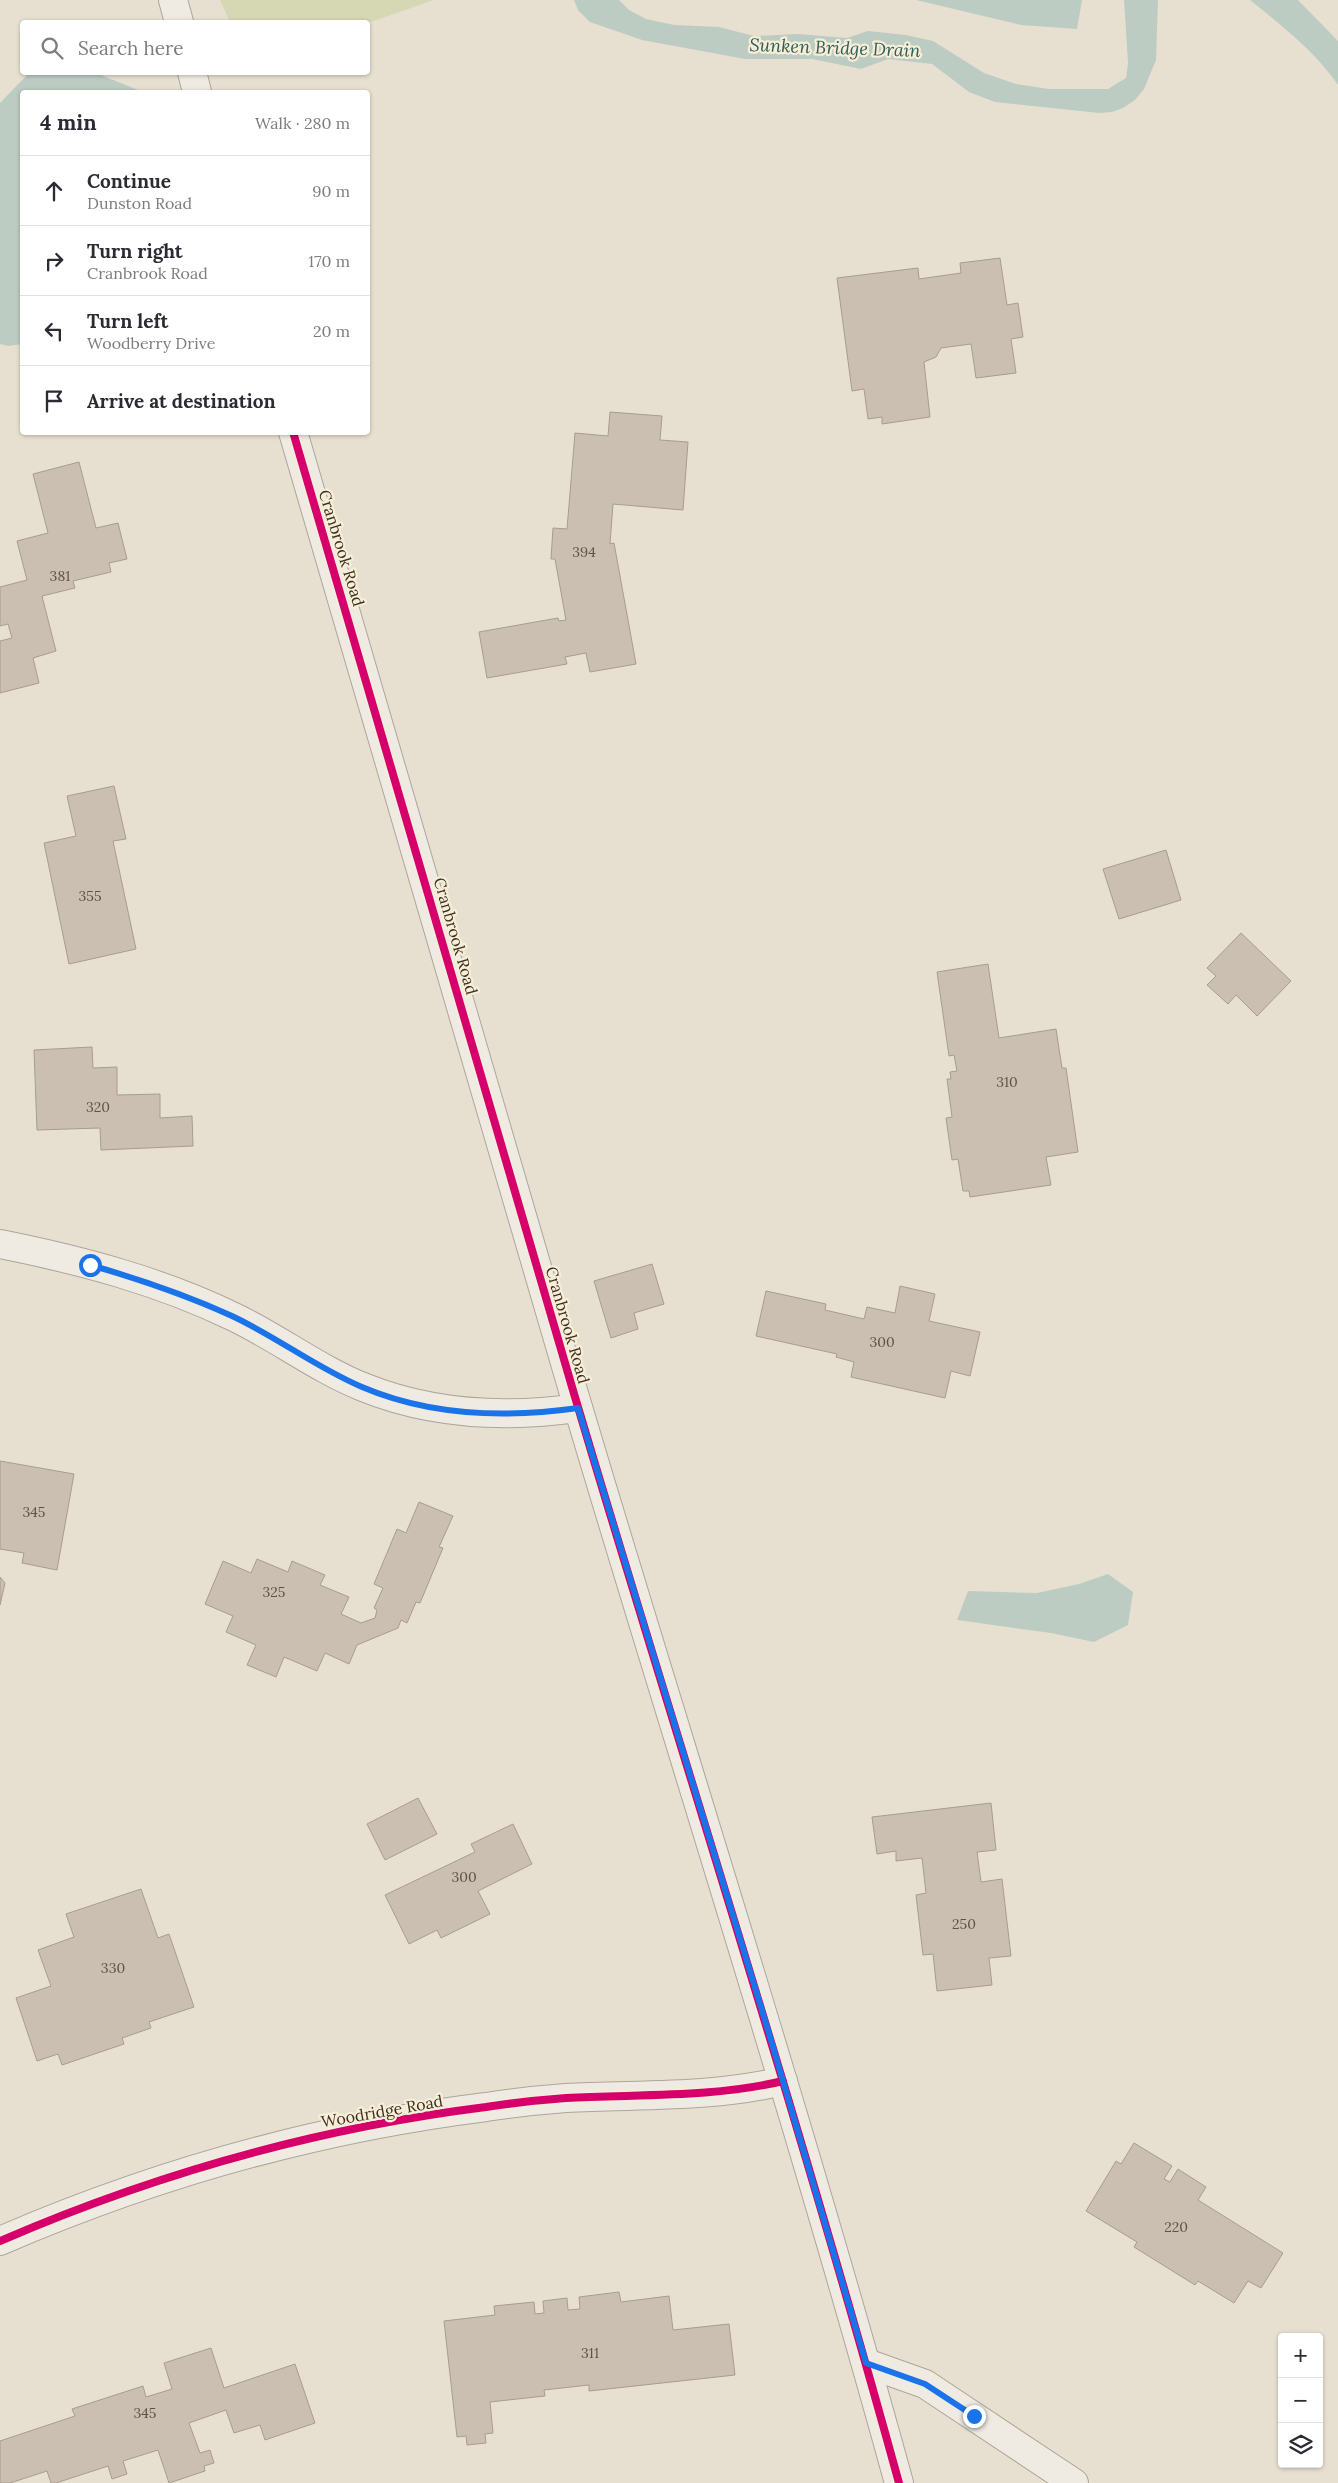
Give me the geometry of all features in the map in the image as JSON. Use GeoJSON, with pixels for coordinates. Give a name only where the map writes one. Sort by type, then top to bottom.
{"type":"FeatureCollection","features":[{"type":"Feature","properties":{"kind":"street"},"geometry":{"type":"LineString","coordinates":[[173,0],[178,20]]}},
{"type":"Feature","properties":{"kind":"street"},"geometry":{"type":"LineString","coordinates":[[193,75],[196,90]]}},
{"type":"Feature","properties":{"kind":"street","name":"Cranbrook Road"},"geometry":{"type":"LineString","coordinates":[[294,435],[431,899],[578,1408],[783,2081],[866,2363],[899,2483]]}},
{"type":"Feature","properties":{"kind":"street"},"geometry":{"type":"LineString","coordinates":[[0,1244],[90,1265],[145,1281],[193,1299],[234,1317],[363,1388],[401,1400],[446,1410],[488,1414],[532,1414],[578,1408]]}},
{"type":"Feature","properties":{"kind":"street","name":"Woodridge Road"},"geometry":{"type":"LineString","coordinates":[[0,2241],[83,2207],[182,2173],[293,2142],[357,2128],[485,2107],[565,2098],[714,2093],[750,2089],[783,2081]]}},
{"type":"Feature","properties":{"kind":"street"},"geometry":{"type":"LineString","coordinates":[[866,2363],[925,2384],[1074,2483]]}},
{"type":"Feature","properties":{"kind":"green space"},"geometry":{"type":"Polygon","coordinates":[[[220,0],[434,0],[370,22],[370,20],[229,20],[220,0]]]}},
{"type":"Feature","properties":{"kind":"water","name":"Sunken Bridge Drain"},"geometry":{"type":"Polygon","coordinates":[[[574,0],[619,0],[629,10],[646,19],[674,25],[719,27],[754,36],[798,34],[847,38],[868,31],[906,35],[933,41],[984,73],[1016,84],[1049,89],[1108,89],[1126,78],[1128,63],[1124,0],[1158,0],[1156,60],[1144,89],[1135,100],[1123,108],[1112,112],[1099,113],[995,102],[969,92],[932,64],[888,59],[861,69],[812,59],[745,59],[642,40],[590,22],[578,10],[574,0]]]}},
{"type":"Feature","properties":{"kind":"water"},"geometry":{"type":"Polygon","coordinates":[[[916,0],[1082,0],[1077,29],[1021,25],[916,0]]]}},
{"type":"Feature","properties":{"kind":"water"},"geometry":{"type":"Polygon","coordinates":[[[1250,0],[1298,0],[1338,41],[1338,85],[1309,50],[1250,0]]]}},
{"type":"Feature","properties":{"kind":"water"},"geometry":{"type":"Polygon","coordinates":[[[27,75],[101,75],[138,90],[20,90],[20,344],[8,346],[0,344],[0,103],[27,75]]]}},
{"type":"Feature","properties":{"kind":"water"},"geometry":{"type":"Polygon","coordinates":[[[1108,1574],[1133,1592],[1128,1625],[1094,1642],[1051,1633],[957,1620],[968,1591],[1037,1593],[1079,1584],[1108,1574]]]}},
{"type":"Feature","properties":{"kind":"building"},"geometry":{"type":"Polygon","coordinates":[[[1000,258],[1007,305],[1018,303],[1023,337],[1011,339],[1016,373],[976,378],[971,344],[941,348],[936,357],[924,362],[930,417],[882,424],[882,417],[868,419],[864,389],[852,391],[837,278],[918,268],[919,279],[961,273],[960,263],[1000,258]]]}},
{"type":"Feature","properties":{"kind":"building"},"geometry":{"type":"Polygon","coordinates":[[[610,412],[662,416],[660,440],[688,442],[683,510],[613,504],[610,544],[614,543],[636,664],[590,672],[586,653],[565,657],[567,664],[487,678],[479,632],[558,618],[559,621],[566,620],[555,559],[551,559],[553,528],[567,529],[575,433],[608,436],[610,412]]]}},
{"type":"Feature","properties":{"kind":"building"},"geometry":{"type":"Polygon","coordinates":[[[79,462],[96,528],[118,523],[127,559],[109,563],[111,572],[73,581],[75,588],[42,596],[56,651],[33,658],[39,683],[0,693],[0,641],[12,638],[8,624],[0,626],[0,587],[27,580],[17,541],[48,533],[33,474],[79,462]]]}},
{"type":"Feature","properties":{"kind":"building"},"geometry":{"type":"Polygon","coordinates":[[[114,786],[126,839],[113,841],[136,949],[69,964],[44,843],[76,836],[67,796],[114,786]]]}},
{"type":"Feature","properties":{"kind":"building"},"geometry":{"type":"Polygon","coordinates":[[[1166,850],[1181,900],[1119,919],[1103,869],[1166,850]]]}},
{"type":"Feature","properties":{"kind":"building"},"geometry":{"type":"Polygon","coordinates":[[[1241,933],[1291,981],[1257,1016],[1236,995],[1228,1004],[1207,985],[1216,976],[1207,968],[1241,933]]]}},
{"type":"Feature","properties":{"kind":"building"},"geometry":{"type":"Polygon","coordinates":[[[988,964],[999,1038],[1056,1029],[1062,1068],[1066,1068],[1078,1152],[1046,1157],[1051,1185],[970,1197],[969,1191],[963,1191],[958,1159],[952,1160],[946,1118],[952,1117],[947,1079],[951,1079],[950,1072],[957,1071],[954,1055],[949,1056],[937,972],[988,964]]]}},
{"type":"Feature","properties":{"kind":"building"},"geometry":{"type":"Polygon","coordinates":[[[92,1047],[93,1068],[117,1067],[117,1095],[160,1094],[160,1118],[192,1116],[193,1146],[101,1150],[100,1128],[37,1130],[34,1050],[92,1047]]]}},
{"type":"Feature","properties":{"kind":"building"},"geometry":{"type":"Polygon","coordinates":[[[652,1264],[664,1304],[634,1313],[638,1329],[611,1338],[594,1281],[652,1264]]]}},
{"type":"Feature","properties":{"kind":"building"},"geometry":{"type":"Polygon","coordinates":[[[900,1286],[935,1294],[929,1321],[980,1332],[970,1376],[951,1371],[945,1398],[851,1377],[854,1362],[836,1357],[837,1354],[756,1336],[766,1291],[826,1304],[825,1310],[864,1319],[867,1307],[895,1313],[900,1286]]]}},
{"type":"Feature","properties":{"kind":"building"},"geometry":{"type":"Polygon","coordinates":[[[0,1461],[74,1474],[57,1570],[22,1563],[24,1553],[0,1549],[0,1461]]]}},
{"type":"Feature","properties":{"kind":"building"},"geometry":{"type":"Polygon","coordinates":[[[419,1502],[453,1516],[439,1547],[443,1548],[420,1603],[416,1602],[407,1623],[401,1620],[398,1628],[357,1645],[349,1664],[325,1653],[317,1671],[284,1657],[276,1677],[247,1665],[256,1645],[226,1632],[233,1616],[205,1604],[223,1561],[251,1573],[257,1559],[288,1572],[292,1561],[325,1575],[320,1585],[349,1597],[341,1614],[361,1623],[375,1618],[377,1610],[374,1608],[383,1588],[374,1584],[397,1529],[406,1533],[419,1502]]]}},
{"type":"Feature","properties":{"kind":"building"},"geometry":{"type":"Polygon","coordinates":[[[0,1577],[5,1583],[0,1605],[0,1577]]]}},
{"type":"Feature","properties":{"kind":"building"},"geometry":{"type":"Polygon","coordinates":[[[418,1798],[437,1834],[385,1860],[367,1824],[418,1798]]]}},
{"type":"Feature","properties":{"kind":"building"},"geometry":{"type":"Polygon","coordinates":[[[991,1803],[996,1850],[977,1852],[981,1882],[1002,1879],[1011,1956],[989,1958],[992,1985],[937,1991],[933,1954],[923,1955],[916,1895],[926,1893],[922,1858],[896,1861],[896,1851],[877,1854],[872,1817],[991,1803]]]}},
{"type":"Feature","properties":{"kind":"building"},"geometry":{"type":"Polygon","coordinates":[[[513,1824],[532,1864],[478,1891],[490,1914],[441,1938],[437,1930],[409,1944],[385,1895],[475,1852],[471,1844],[513,1824]]]}},
{"type":"Feature","properties":{"kind":"building"},"geometry":{"type":"Polygon","coordinates":[[[141,1889],[158,1938],[169,1934],[194,2007],[149,2022],[151,2028],[122,2038],[124,2044],[62,2065],[58,2054],[37,2061],[16,1998],[51,1986],[38,1950],[74,1937],[66,1914],[141,1889]]]}},
{"type":"Feature","properties":{"kind":"building"},"geometry":{"type":"Polygon","coordinates":[[[1134,2143],[1172,2166],[1164,2179],[1170,2182],[1178,2169],[1206,2187],[1198,2200],[1283,2253],[1261,2288],[1248,2281],[1234,2303],[1198,2281],[1195,2285],[1134,2247],[1137,2242],[1086,2211],[1116,2161],[1121,2164],[1134,2143]]]}},
{"type":"Feature","properties":{"kind":"building"},"geometry":{"type":"Polygon","coordinates":[[[619,2292],[621,2302],[669,2296],[673,2330],[729,2324],[735,2375],[589,2391],[589,2385],[544,2390],[545,2396],[490,2402],[493,2433],[485,2434],[486,2443],[467,2445],[466,2436],[457,2437],[444,2321],[495,2315],[494,2306],[534,2302],[535,2314],[544,2313],[543,2301],[567,2298],[568,2310],[580,2309],[579,2297],[619,2292]]]}},
{"type":"Feature","properties":{"kind":"building"},"geometry":{"type":"Polygon","coordinates":[[[211,2348],[224,2388],[295,2364],[315,2423],[265,2440],[260,2425],[234,2433],[226,2410],[189,2423],[200,2453],[210,2450],[214,2463],[204,2466],[205,2471],[169,2483],[158,2450],[123,2461],[127,2474],[112,2479],[108,2466],[56,2483],[51,2483],[47,2471],[10,2483],[0,2483],[0,2441],[75,2416],[72,2409],[143,2386],[146,2397],[172,2389],[164,2363],[211,2348]]]}},
{"type":"Feature","properties":{"kind":"cycle path"},"geometry":{"type":"LineString","coordinates":[[294,435],[557,1335],[826,2227],[899,2483]]}},
{"type":"Feature","properties":{"kind":"cycle path"},"geometry":{"type":"LineString","coordinates":[[0,2241],[58,2217],[178,2175],[238,2157],[361,2127],[423,2116],[526,2102],[566,2098],[702,2093],[783,2081]]}},
{"type":"Feature","properties":{"kind":"route"},"geometry":{"type":"LineString","coordinates":[[90,1265],[145,1281],[193,1299],[234,1317],[363,1388],[401,1400],[446,1410],[488,1414],[532,1414],[578,1408],[768,2030],[866,2363],[925,2384],[974,2416]]}}]}
